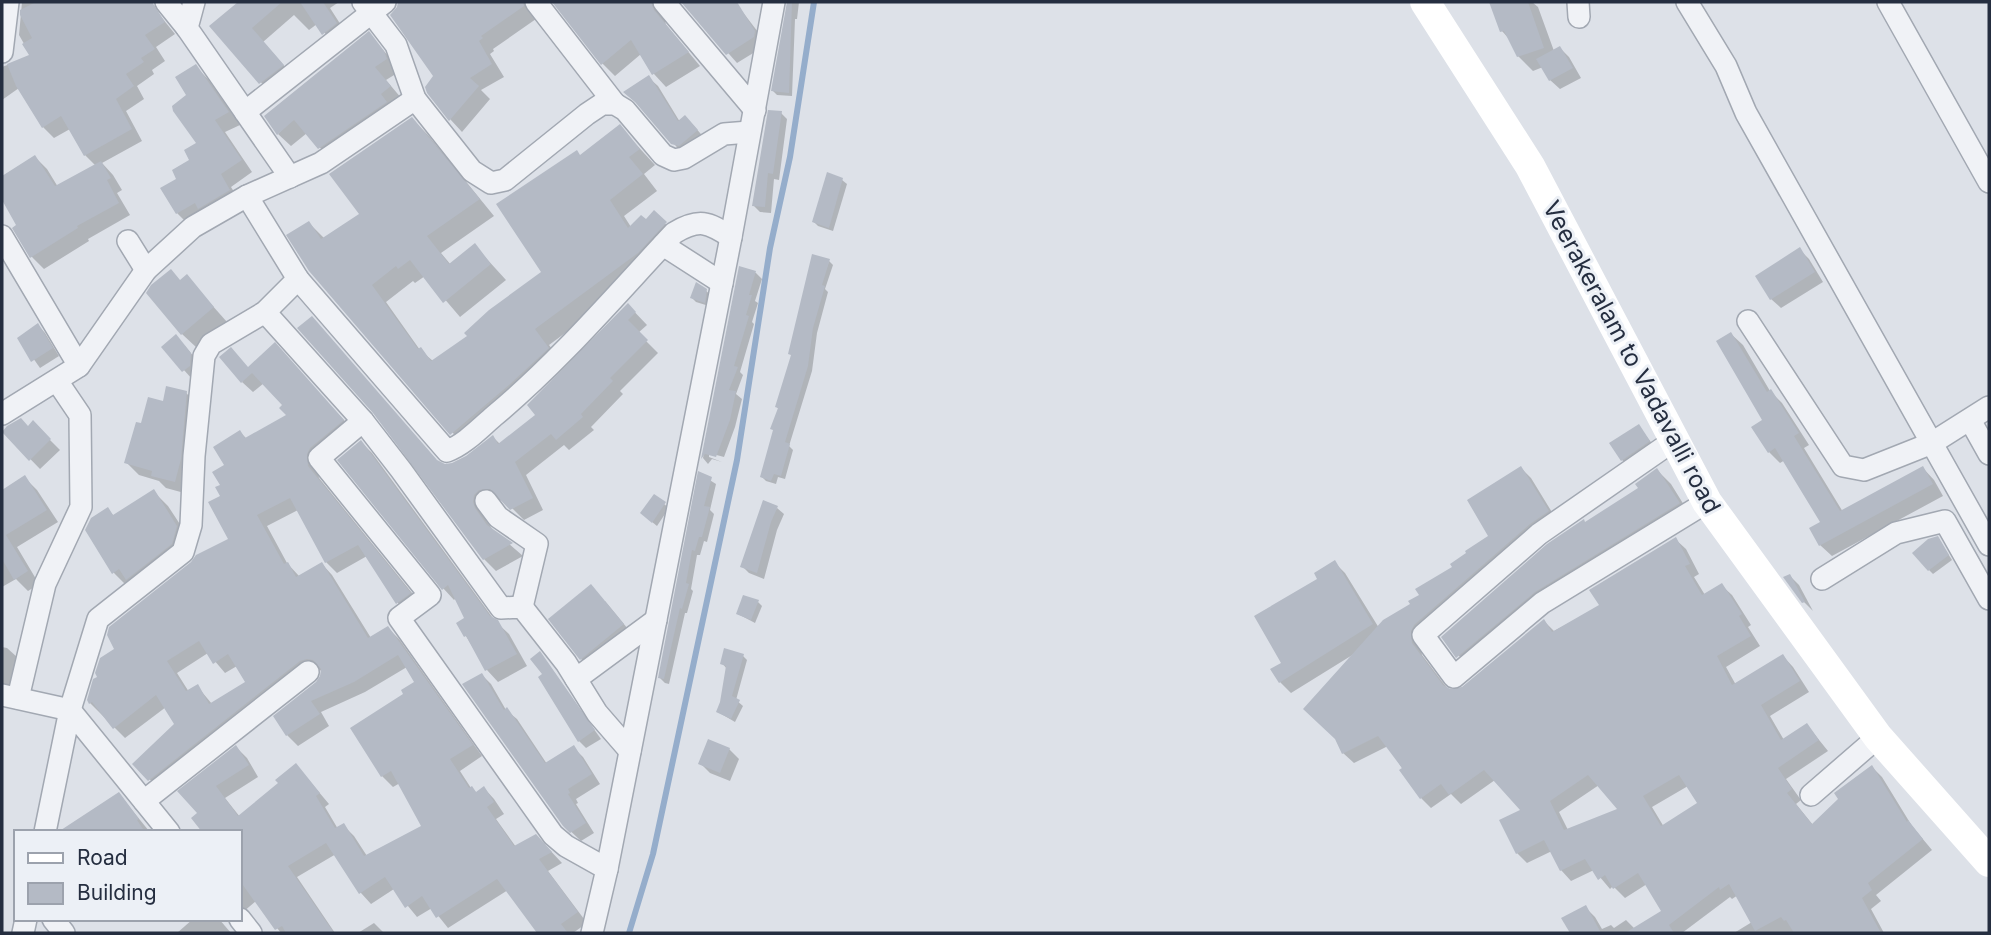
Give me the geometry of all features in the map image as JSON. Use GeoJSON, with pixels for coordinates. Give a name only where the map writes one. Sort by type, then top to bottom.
{"type":"FeatureCollection","features":[{"type":"Feature","properties":{"kind":"street"},"geometry":{"type":"LineString","coordinates":[[2,52],[8,2]]}},
{"type":"Feature","properties":{"kind":"street"},"geometry":{"type":"LineString","coordinates":[[166,2],[187,28],[290,177]]}},
{"type":"Feature","properties":{"kind":"street"},"geometry":{"type":"LineString","coordinates":[[187,28],[194,2]]}},
{"type":"Feature","properties":{"kind":"street"},"geometry":{"type":"LineString","coordinates":[[536,2],[615,104],[625,110],[663,155],[674,160],[684,158],[724,134],[749,132]]}},
{"type":"Feature","properties":{"kind":"street"},"geometry":{"type":"LineString","coordinates":[[664,2],[755,110]]}},
{"type":"Feature","properties":{"kind":"street"},"geometry":{"type":"LineString","coordinates":[[592,933],[607,869],[731,237],[774,2]]}},
{"type":"Feature","properties":{"kind":"street","name":"Veerakeralam to Vadavalli road"},"geometry":{"type":"LineString","coordinates":[[1425,2],[1530,166],[1707,502],[1878,737],[1989,862]]}},
{"type":"Feature","properties":{"kind":"street"},"geometry":{"type":"LineString","coordinates":[[1687,2],[1726,66],[1746,113],[1989,545]]}},
{"type":"Feature","properties":{"kind":"street"},"geometry":{"type":"LineString","coordinates":[[1888,2],[1989,182]]}},
{"type":"Feature","properties":{"kind":"street"},"geometry":{"type":"LineString","coordinates":[[246,112],[373,5],[396,45],[415,99],[472,171],[491,183],[505,180],[602,104],[615,104]]}},
{"type":"Feature","properties":{"kind":"street"},"geometry":{"type":"LineString","coordinates":[[2,414],[79,366],[146,270],[193,227],[247,196],[321,163],[415,99]]}},
{"type":"Feature","properties":{"kind":"street"},"geometry":{"type":"LineString","coordinates":[[247,196],[298,279],[447,451],[471,436],[525,390],[574,342],[674,233],[700,222],[714,226],[731,237]]}},
{"type":"Feature","properties":{"kind":"street"},"geometry":{"type":"LineString","coordinates":[[2,236],[79,366]]}},
{"type":"Feature","properties":{"kind":"street"},"geometry":{"type":"LineString","coordinates":[[128,241],[146,270]]}},
{"type":"Feature","properties":{"kind":"street"},"geometry":{"type":"LineString","coordinates":[[663,245],[722,283]]}},
{"type":"Feature","properties":{"kind":"street"},"geometry":{"type":"LineString","coordinates":[[45,830],[70,710],[98,619],[183,552],[191,525],[194,456],[204,356],[211,344],[265,312],[298,279]]}},
{"type":"Feature","properties":{"kind":"street"},"geometry":{"type":"LineString","coordinates":[[265,312],[363,421],[501,608],[522,607]]}},
{"type":"Feature","properties":{"kind":"street"},"geometry":{"type":"LineString","coordinates":[[1748,321],[1843,466],[1864,470],[1932,443],[1989,407]]}},
{"type":"Feature","properties":{"kind":"street"},"geometry":{"type":"LineString","coordinates":[[57,381],[80,415],[81,507],[45,584],[10,697],[70,710],[167,830]]}},
{"type":"Feature","properties":{"kind":"street"},"geometry":{"type":"LineString","coordinates":[[1970,420],[1989,454]]}},
{"type":"Feature","properties":{"kind":"street"},"geometry":{"type":"LineString","coordinates":[[363,421],[319,458],[430,595],[399,618],[553,835],[566,846],[607,869]]}},
{"type":"Feature","properties":{"kind":"street"},"geometry":{"type":"LineString","coordinates":[[1673,441],[1539,534],[1423,635],[1454,677],[1542,603],[1707,502]]}},
{"type":"Feature","properties":{"kind":"street"},"geometry":{"type":"LineString","coordinates":[[486,501],[498,517],[537,544],[522,607]]}},
{"type":"Feature","properties":{"kind":"street"},"geometry":{"type":"LineString","coordinates":[[1822,579],[1896,533],[1945,521],[1989,599]]}},
{"type":"Feature","properties":{"kind":"street"},"geometry":{"type":"LineString","coordinates":[[522,607],[566,663],[597,713],[630,751]]}},
{"type":"Feature","properties":{"kind":"street"},"geometry":{"type":"LineString","coordinates":[[576,679],[656,620]]}},
{"type":"Feature","properties":{"kind":"street"},"geometry":{"type":"LineString","coordinates":[[144,801],[308,672]]}},
{"type":"Feature","properties":{"kind":"street"},"geometry":{"type":"LineString","coordinates":[[1811,795],[1878,737]]}},
{"type":"Feature","properties":{"kind":"building"},"geometry":{"type":"Polygon","coordinates":[[[36,2],[152,2],[165,22],[145,35],[155,49],[141,58],[144,62],[126,74],[134,86],[116,99],[132,129],[84,156],[61,116],[42,128],[16,86],[7,64],[29,55],[22,44],[32,38],[20,10],[36,2]]]}},
{"type":"Feature","properties":{"kind":"building"},"geometry":{"type":"Polygon","coordinates":[[[238,2],[282,2],[252,28],[284,65],[259,84],[209,26],[238,2]]]}},
{"type":"Feature","properties":{"kind":"building"},"geometry":{"type":"Polygon","coordinates":[[[300,2],[323,2],[337,23],[322,35],[300,2]]]}},
{"type":"Feature","properties":{"kind":"building"},"geometry":{"type":"Polygon","coordinates":[[[398,2],[523,2],[524,6],[481,36],[483,38],[479,41],[492,64],[470,78],[479,86],[449,121],[427,93],[425,87],[433,76],[390,15],[398,2]]]}},
{"type":"Feature","properties":{"kind":"building"},"geometry":{"type":"Polygon","coordinates":[[[552,2],[651,2],[654,10],[689,52],[652,75],[631,40],[601,65],[552,2]]]}},
{"type":"Feature","properties":{"kind":"building"},"geometry":{"type":"Polygon","coordinates":[[[681,2],[737,2],[755,31],[754,37],[726,55],[681,2]]]}},
{"type":"Feature","properties":{"kind":"building"},"geometry":{"type":"Polygon","coordinates":[[[787,2],[792,2],[789,93],[771,91],[787,2]]]}},
{"type":"Feature","properties":{"kind":"building"},"geometry":{"type":"Polygon","coordinates":[[[1489,2],[1528,2],[1544,48],[1517,57],[1504,31],[1500,32],[1489,2]]]}},
{"type":"Feature","properties":{"kind":"building"},"geometry":{"type":"Polygon","coordinates":[[[369,31],[387,59],[375,67],[391,86],[381,94],[387,102],[318,149],[294,120],[277,135],[264,116],[369,31]]]}},
{"type":"Feature","properties":{"kind":"building"},"geometry":{"type":"Polygon","coordinates":[[[1560,46],[1573,68],[1549,81],[1536,59],[1560,46]]]}},
{"type":"Feature","properties":{"kind":"building"},"geometry":{"type":"Polygon","coordinates":[[[196,64],[229,112],[215,120],[242,160],[221,174],[230,190],[198,209],[195,203],[176,214],[160,188],[176,179],[172,170],[189,160],[184,150],[196,143],[172,106],[186,95],[175,77],[196,64]]]}},
{"type":"Feature","properties":{"kind":"building"},"geometry":{"type":"Polygon","coordinates":[[[649,75],[678,121],[685,115],[698,130],[679,146],[671,144],[623,92],[649,75]]]}},
{"type":"Feature","properties":{"kind":"building"},"geometry":{"type":"Polygon","coordinates":[[[768,110],[782,111],[773,174],[768,173],[765,207],[752,206],[768,110]]]}},
{"type":"Feature","properties":{"kind":"building"},"geometry":{"type":"Polygon","coordinates":[[[412,117],[480,199],[427,236],[449,264],[475,243],[491,264],[443,303],[410,260],[398,269],[396,266],[372,285],[418,349],[421,347],[431,361],[467,336],[464,333],[489,310],[541,272],[496,204],[577,150],[580,155],[620,124],[640,149],[629,157],[643,174],[610,200],[628,228],[641,215],[646,219],[654,210],[667,222],[638,253],[535,329],[549,348],[450,435],[309,271],[286,235],[309,221],[321,239],[359,214],[329,174],[412,117]]]}},
{"type":"Feature","properties":{"kind":"building"},"geometry":{"type":"Polygon","coordinates":[[[35,155],[55,186],[101,161],[111,178],[107,180],[119,203],[77,226],[78,228],[30,258],[12,228],[16,225],[2,200],[2,176],[35,155]]]}},
{"type":"Feature","properties":{"kind":"building"},"geometry":{"type":"Polygon","coordinates":[[[827,172],[843,178],[829,228],[812,222],[827,172]]]}},
{"type":"Feature","properties":{"kind":"building"},"geometry":{"type":"Polygon","coordinates":[[[1800,247],[1815,272],[1770,300],[1755,276],[1800,247]]]}},
{"type":"Feature","properties":{"kind":"building"},"geometry":{"type":"Polygon","coordinates":[[[812,254],[830,259],[813,328],[808,366],[785,442],[790,444],[781,476],[774,474],[771,481],[760,477],[773,430],[770,429],[778,408],[775,407],[791,355],[788,354],[812,254]]]}},
{"type":"Feature","properties":{"kind":"building"},"geometry":{"type":"Polygon","coordinates":[[[739,266],[756,271],[749,295],[752,295],[746,315],[749,316],[734,366],[738,367],[729,390],[736,391],[730,420],[716,457],[705,454],[701,459],[739,266]]]}},
{"type":"Feature","properties":{"kind":"building"},"geometry":{"type":"Polygon","coordinates":[[[171,269],[180,280],[187,274],[214,307],[181,335],[146,293],[151,285],[171,269]]]}},
{"type":"Feature","properties":{"kind":"building"},"geometry":{"type":"Polygon","coordinates":[[[696,282],[707,289],[705,303],[690,298],[696,282]]]}},
{"type":"Feature","properties":{"kind":"building"},"geometry":{"type":"Polygon","coordinates":[[[628,303],[636,312],[628,320],[648,340],[610,378],[613,381],[581,414],[583,417],[556,440],[551,434],[515,462],[533,498],[510,510],[490,489],[479,490],[474,495],[475,508],[487,525],[513,543],[483,560],[373,413],[297,328],[312,316],[437,460],[445,464],[466,456],[493,435],[498,444],[535,415],[527,405],[628,303]]]}},
{"type":"Feature","properties":{"kind":"building"},"geometry":{"type":"Polygon","coordinates":[[[38,323],[53,348],[31,362],[17,338],[38,323]]]}},
{"type":"Feature","properties":{"kind":"building"},"geometry":{"type":"Polygon","coordinates":[[[1731,332],[1767,392],[1771,389],[1799,433],[1794,436],[1840,511],[1923,466],[1933,484],[1819,546],[1809,528],[1820,522],[1775,448],[1768,453],[1751,427],[1762,420],[1716,341],[1731,332]]]}},
{"type":"Feature","properties":{"kind":"building"},"geometry":{"type":"Polygon","coordinates":[[[176,334],[191,353],[190,366],[182,372],[161,347],[176,334]]]}},
{"type":"Feature","properties":{"kind":"building"},"geometry":{"type":"Polygon","coordinates":[[[275,342],[344,420],[310,448],[307,454],[308,466],[411,593],[396,604],[358,545],[325,563],[290,498],[257,515],[284,564],[288,562],[296,577],[322,562],[368,638],[388,626],[473,745],[450,759],[469,788],[472,786],[476,792],[484,786],[494,802],[487,807],[514,846],[536,834],[552,852],[539,859],[578,912],[561,924],[568,933],[537,933],[497,879],[436,918],[422,896],[405,908],[385,877],[359,894],[326,843],[288,866],[334,933],[286,933],[282,926],[275,930],[242,884],[242,830],[200,830],[191,818],[197,813],[177,791],[236,745],[249,765],[216,786],[238,816],[278,783],[275,780],[296,763],[320,793],[316,796],[335,828],[344,823],[364,856],[421,826],[391,771],[381,777],[350,728],[403,694],[401,690],[414,682],[398,655],[354,682],[311,701],[320,714],[286,736],[273,716],[320,676],[321,669],[313,660],[300,661],[148,781],[132,764],[174,724],[156,695],[113,729],[92,702],[89,704],[87,700],[93,679],[97,677],[95,673],[100,658],[114,649],[107,635],[109,627],[191,562],[196,555],[228,539],[208,502],[220,496],[215,487],[220,485],[212,472],[224,465],[213,447],[240,430],[245,438],[286,415],[279,408],[282,405],[252,373],[241,383],[219,357],[231,347],[248,367],[275,342]],[[199,641],[167,661],[186,691],[198,684],[209,704],[245,682],[228,654],[213,664],[199,641]]]}},
{"type":"Feature","properties":{"kind":"building"},"geometry":{"type":"Polygon","coordinates":[[[166,386],[187,391],[181,459],[175,482],[151,476],[152,471],[124,463],[136,422],[141,423],[148,397],[163,401],[166,386]]]}},
{"type":"Feature","properties":{"kind":"building"},"geometry":{"type":"Polygon","coordinates":[[[21,418],[28,426],[33,420],[51,439],[29,461],[2,432],[21,418]]]}},
{"type":"Feature","properties":{"kind":"building"},"geometry":{"type":"Polygon","coordinates":[[[1639,424],[1650,441],[1621,461],[1609,443],[1639,424]]]}},
{"type":"Feature","properties":{"kind":"building"},"geometry":{"type":"Polygon","coordinates":[[[361,440],[490,616],[498,620],[517,654],[485,671],[456,623],[464,618],[448,585],[442,590],[337,460],[361,440]]]}},
{"type":"Feature","properties":{"kind":"building"},"geometry":{"type":"Polygon","coordinates":[[[1521,466],[1549,511],[1530,524],[1414,625],[1411,631],[1412,643],[1443,685],[1450,689],[1462,687],[1544,619],[1552,632],[1599,605],[1589,590],[1676,537],[1690,564],[1685,566],[1702,595],[1722,583],[1742,614],[1739,616],[1751,636],[1717,656],[1732,685],[1783,654],[1800,681],[1761,705],[1781,740],[1807,723],[1819,740],[1778,768],[1792,789],[1787,793],[1812,824],[1838,799],[1834,793],[1872,765],[1907,822],[1908,820],[1923,839],[1868,883],[1872,890],[1862,898],[1881,933],[1794,933],[1781,917],[1755,931],[1729,884],[1720,890],[1719,887],[1669,925],[1674,933],[1625,933],[1661,911],[1638,873],[1613,889],[1605,875],[1598,880],[1585,859],[1560,871],[1544,840],[1516,854],[1499,820],[1520,810],[1484,770],[1449,795],[1441,784],[1420,799],[1399,770],[1402,768],[1378,736],[1342,754],[1335,739],[1303,709],[1383,620],[1410,604],[1408,601],[1419,595],[1415,589],[1452,567],[1450,564],[1466,553],[1465,551],[1488,536],[1467,500],[1521,466]],[[1588,775],[1550,801],[1564,830],[1617,809],[1588,775]],[[1679,775],[1643,796],[1661,826],[1697,803],[1679,775]]]}},
{"type":"Feature","properties":{"kind":"building"},"geometry":{"type":"Polygon","coordinates":[[[1657,468],[1680,503],[1535,592],[1456,658],[1441,637],[1547,544],[1638,488],[1635,484],[1657,468]]]}},
{"type":"Feature","properties":{"kind":"building"},"geometry":{"type":"Polygon","coordinates":[[[698,471],[712,477],[704,506],[710,507],[702,537],[699,537],[695,551],[692,550],[686,583],[689,584],[682,609],[680,608],[664,679],[658,678],[698,471]]]}},
{"type":"Feature","properties":{"kind":"building"},"geometry":{"type":"Polygon","coordinates":[[[25,475],[47,510],[6,535],[28,571],[14,580],[2,559],[2,490],[25,475]]]}},
{"type":"Feature","properties":{"kind":"building"},"geometry":{"type":"Polygon","coordinates":[[[154,489],[177,526],[172,544],[126,580],[119,569],[112,574],[85,530],[91,518],[108,507],[113,515],[154,489]]]}},
{"type":"Feature","properties":{"kind":"building"},"geometry":{"type":"Polygon","coordinates":[[[654,494],[666,502],[652,523],[640,513],[654,494]]]}},
{"type":"Feature","properties":{"kind":"building"},"geometry":{"type":"Polygon","coordinates":[[[763,500],[778,506],[757,573],[740,567],[763,500]]]}},
{"type":"Feature","properties":{"kind":"building"},"geometry":{"type":"Polygon","coordinates":[[[1938,536],[1949,555],[1928,571],[1912,553],[1928,539],[1938,536]]]}},
{"type":"Feature","properties":{"kind":"building"},"geometry":{"type":"Polygon","coordinates":[[[1335,560],[1373,624],[1279,683],[1270,669],[1281,663],[1254,616],[1317,579],[1314,573],[1335,560]]]}},
{"type":"Feature","properties":{"kind":"building"},"geometry":{"type":"Polygon","coordinates":[[[1790,574],[1805,602],[1802,603],[1783,577],[1790,574]]]}},
{"type":"Feature","properties":{"kind":"building"},"geometry":{"type":"Polygon","coordinates":[[[591,584],[624,624],[580,660],[548,619],[591,584]]]}},
{"type":"Feature","properties":{"kind":"building"},"geometry":{"type":"Polygon","coordinates":[[[743,595],[759,600],[751,620],[736,614],[743,595]]]}},
{"type":"Feature","properties":{"kind":"building"},"geometry":{"type":"Polygon","coordinates":[[[724,648],[744,654],[732,696],[740,700],[731,719],[716,712],[726,666],[720,664],[724,648]]]}},
{"type":"Feature","properties":{"kind":"building"},"geometry":{"type":"Polygon","coordinates":[[[540,651],[595,730],[578,742],[538,677],[542,674],[530,659],[540,651]]]}},
{"type":"Feature","properties":{"kind":"building"},"geometry":{"type":"Polygon","coordinates":[[[482,673],[504,710],[507,707],[545,763],[574,745],[592,774],[568,789],[568,794],[586,823],[570,833],[462,684],[482,673]]]}},
{"type":"Feature","properties":{"kind":"building"},"geometry":{"type":"Polygon","coordinates":[[[708,739],[730,748],[720,773],[698,764],[708,739]]]}},
{"type":"Feature","properties":{"kind":"building"},"geometry":{"type":"Polygon","coordinates":[[[119,792],[144,830],[61,830],[119,792]]]}},
{"type":"Feature","properties":{"kind":"building"},"geometry":{"type":"Polygon","coordinates":[[[1586,905],[1601,933],[1570,933],[1561,918],[1586,905]]]}},
{"type":"Feature","properties":{"kind":"waterway"},"geometry":{"type":"LineString","coordinates":[[629,933],[653,854],[737,460],[770,248],[790,157],[814,2]]}}]}
